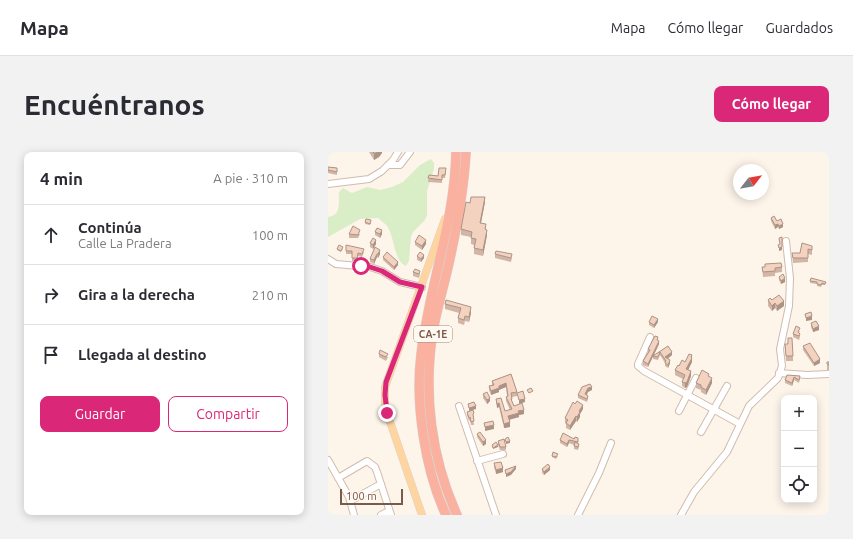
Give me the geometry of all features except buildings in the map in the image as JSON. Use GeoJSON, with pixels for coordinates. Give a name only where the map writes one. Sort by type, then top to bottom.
{"type":"FeatureCollection","features":[{"type":"Feature","properties":{"kind":"highway","name":"CA-1E"},"geometry":{"type":"LineString","coordinates":[[457,515],[446,489],[436,452],[430,414],[428,372],[433,331],[458,220],[466,152]]}},
{"type":"Feature","properties":{"kind":"highway","name":"CA-1E"},"geometry":{"type":"LineString","coordinates":[[446,515],[437,491],[425,444],[419,372],[430,304],[447,231],[452,200],[454,153]]}},
{"type":"Feature","properties":{"kind":"main road"},"geometry":{"type":"LineString","coordinates":[[422,515],[387,413],[385,395],[386,382],[422,287],[452,200]]}},
{"type":"Feature","properties":{"kind":"street"},"geometry":{"type":"LineString","coordinates":[[328,184],[369,179],[382,171],[393,160],[398,152]]}},
{"type":"Feature","properties":{"kind":"street"},"geometry":{"type":"LineString","coordinates":[[388,165],[400,165],[410,152]]}},
{"type":"Feature","properties":{"kind":"street"},"geometry":{"type":"LineString","coordinates":[[681,515],[694,492],[727,452],[749,406],[778,378],[780,373],[782,366],[780,349],[789,306],[790,278],[786,241]]}},
{"type":"Feature","properties":{"kind":"street"},"geometry":{"type":"LineString","coordinates":[[328,259],[336,264],[370,267],[382,271],[400,282],[422,287]]}},
{"type":"Feature","properties":{"kind":"street"},"geometry":{"type":"LineString","coordinates":[[650,337],[638,366],[644,371],[740,424]]}},
{"type":"Feature","properties":{"kind":"street"},"geometry":{"type":"LineString","coordinates":[[780,373],[807,375],[829,374]]}},
{"type":"Feature","properties":{"kind":"street"},"geometry":{"type":"LineString","coordinates":[[679,411],[696,378]]}},
{"type":"Feature","properties":{"kind":"street"},"geometry":{"type":"LineString","coordinates":[[701,432],[727,386]]}},
{"type":"Feature","properties":{"kind":"street"},"geometry":{"type":"LineString","coordinates":[[459,406],[496,515]]}},
{"type":"Feature","properties":{"kind":"street"},"geometry":{"type":"LineString","coordinates":[[578,515],[600,473],[611,443]]}},
{"type":"Feature","properties":{"kind":"street"},"geometry":{"type":"LineString","coordinates":[[477,461],[503,454]]}},
{"type":"Feature","properties":{"kind":"street"},"geometry":{"type":"LineString","coordinates":[[328,460],[350,501],[354,515]]}},
{"type":"Feature","properties":{"kind":"street"},"geometry":{"type":"LineString","coordinates":[[338,478],[367,461],[375,467],[390,513],[380,515]]}},
{"type":"Feature","properties":{"kind":"street"},"geometry":{"type":"LineString","coordinates":[[350,501],[381,484]]}},
{"type":"Feature","properties":{"kind":"green space"},"geometry":{"type":"Polygon","coordinates":[[[431,159],[434,163],[434,169],[427,191],[427,215],[425,220],[413,232],[411,237],[409,261],[406,266],[396,254],[390,231],[378,218],[360,219],[328,237],[328,217],[335,214],[337,211],[339,204],[339,192],[343,188],[352,193],[367,187],[380,190],[392,187],[403,182],[420,165],[431,159]]]}},
{"type":"Feature","properties":{"kind":"route"},"geometry":{"type":"LineString","coordinates":[[361,266],[382,271],[400,282],[422,287],[386,382],[385,404],[387,413]]}}]}
